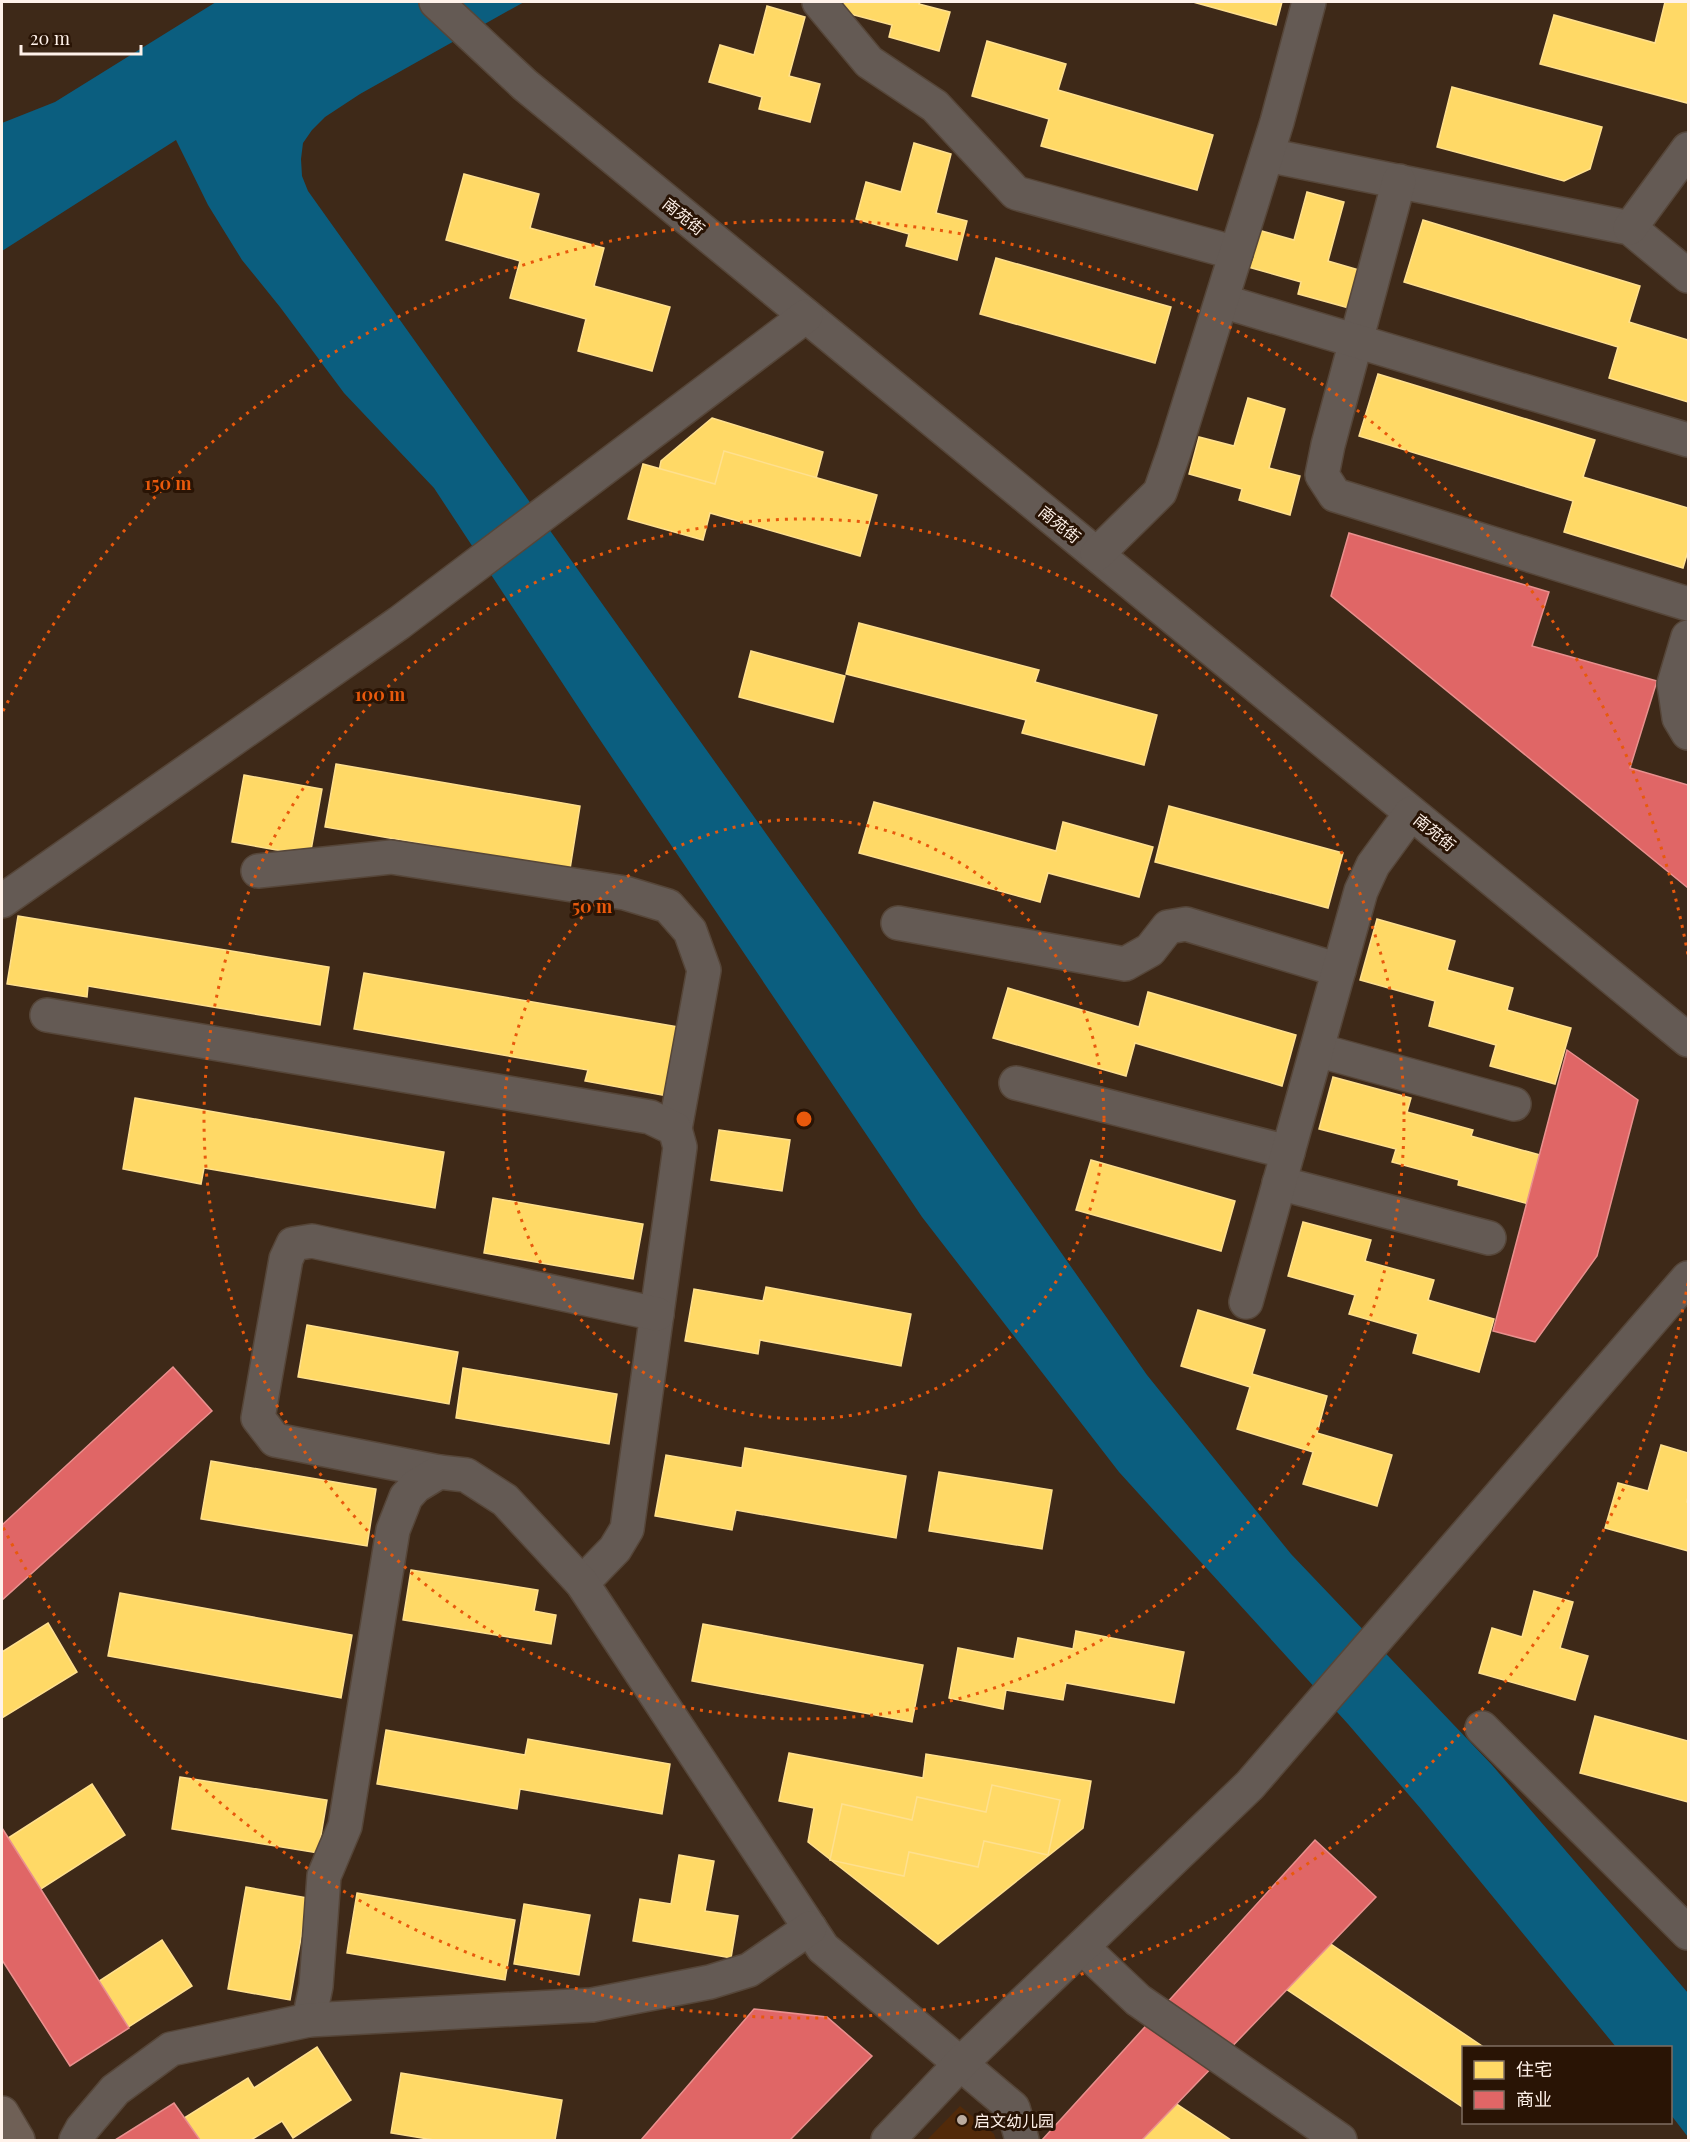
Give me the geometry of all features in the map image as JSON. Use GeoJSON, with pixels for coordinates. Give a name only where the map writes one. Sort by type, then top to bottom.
{"type":"FeatureCollection","features":[{"type":"Feature","properties":{"kind":"main road"},"geometry":{"type":"LineString","coordinates":[[2,2113],[18,2140]]}},
{"type":"Feature","properties":{"kind":"street","name":"南苑街"},"geometry":{"type":"LineString","coordinates":[[436,2],[525,85],[1689,1040]]}},
{"type":"Feature","properties":{"kind":"street"},"geometry":{"type":"LineString","coordinates":[[819,2],[868,63],[935,106],[1016,194],[1236,253]]}},
{"type":"Feature","properties":{"kind":"street"},"geometry":{"type":"LineString","coordinates":[[1097,554],[1160,492],[1267,155],[1309,2]]}},
{"type":"Feature","properties":{"kind":"street"},"geometry":{"type":"LineString","coordinates":[[1630,228],[1689,150]]}},
{"type":"Feature","properties":{"kind":"street"},"geometry":{"type":"LineString","coordinates":[[1267,155],[1630,228],[1689,276]]}},
{"type":"Feature","properties":{"kind":"street"},"geometry":{"type":"LineString","coordinates":[[1399,181],[1328,445],[1322,475],[1335,495],[1689,604]]}},
{"type":"Feature","properties":{"kind":"street"},"geometry":{"type":"LineString","coordinates":[[1222,301],[1689,440]]}},
{"type":"Feature","properties":{"kind":"street"},"geometry":{"type":"LineString","coordinates":[[2,901],[399,623],[807,316]]}},
{"type":"Feature","properties":{"kind":"street"},"geometry":{"type":"LineString","coordinates":[[1689,637],[1674,684],[1679,718],[1689,733]]}},
{"type":"Feature","properties":{"kind":"street"},"geometry":{"type":"LineString","coordinates":[[1246,1302],[1361,891],[1373,865],[1411,813]]}},
{"type":"Feature","properties":{"kind":"street"},"geometry":{"type":"LineString","coordinates":[[258,871],[391,857],[626,893],[668,906],[690,931],[704,970],[675,1129],[680,1147],[627,1529],[615,1549],[582,1583]]}},
{"type":"Feature","properties":{"kind":"street"},"geometry":{"type":"LineString","coordinates":[[898,923],[1125,964],[1150,950],[1168,927],[1186,924],[1339,969]]}},
{"type":"Feature","properties":{"kind":"street"},"geometry":{"type":"LineString","coordinates":[[47,1015],[650,1117],[675,1129]]}},
{"type":"Feature","properties":{"kind":"street"},"geometry":{"type":"LineString","coordinates":[[1317,1050],[1514,1104]]}},
{"type":"Feature","properties":{"kind":"street"},"geometry":{"type":"LineString","coordinates":[[1016,1083],[1288,1152]]}},
{"type":"Feature","properties":{"kind":"street"},"geometry":{"type":"LineString","coordinates":[[1279,1183],[1489,1238]]}},
{"type":"Feature","properties":{"kind":"street"},"geometry":{"type":"LineString","coordinates":[[657,1314],[312,1241],[293,1244],[286,1259],[258,1418],[275,1440],[439,1472],[466,1475],[505,1500],[582,1583],[824,1948],[1012,2108],[1022,2140]]}},
{"type":"Feature","properties":{"kind":"street"},"geometry":{"type":"LineString","coordinates":[[888,2140],[960,2065],[1250,1785],[1689,1278]]}},
{"type":"Feature","properties":{"kind":"street"},"geometry":{"type":"LineString","coordinates":[[309,2020],[316,1986],[324,1876],[345,1826],[393,1530],[406,1497],[416,1486],[439,1472]]}},
{"type":"Feature","properties":{"kind":"street"},"geometry":{"type":"LineString","coordinates":[[1482,1728],[1689,1933]]}},
{"type":"Feature","properties":{"kind":"street"},"geometry":{"type":"LineString","coordinates":[[75,2140],[81,2129],[115,2090],[171,2049],[309,2020],[592,2005],[710,1982],[749,1970],[810,1928]]}},
{"type":"Feature","properties":{"kind":"street"},"geometry":{"type":"LineString","coordinates":[[1082,1947],[1138,2000],[1340,2140]]}},
{"type":"Feature","properties":{"kind":"shaded area","name":"启文幼儿园"},"geometry":{"type":"Polygon","coordinates":[[[960,2106],[994,2134],[996,2140],[927,2140],[960,2106]]]}},
{"type":"Feature","properties":{"kind":"water"},"geometry":{"type":"Polygon","coordinates":[[[216,2],[524,2],[360,94],[325,117],[303,143],[302,176],[308,191],[834,929],[1147,1375],[1291,1554],[1492,1765],[1688,1993],[1688,2137],[1672,2116],[1672,2046],[1615,2046],[1421,1809],[1348,1724],[1119,1472],[922,1217],[592,728],[434,488],[344,393],[242,260],[208,205],[176,140],[2,251],[2,123],[55,102],[216,2]]]}},
{"type":"Feature","properties":{"kind":"building: 住宅"},"geometry":{"type":"Polygon","coordinates":[[[842,2],[920,2],[919,4],[950,12],[939,51],[889,37],[892,25],[839,11],[842,2]]]}},
{"type":"Feature","properties":{"kind":"building: 住宅"},"geometry":{"type":"Polygon","coordinates":[[[1193,2],[1282,2],[1276,25],[1193,2]]]}},
{"type":"Feature","properties":{"kind":"building: 住宅"},"geometry":{"type":"Polygon","coordinates":[[[1665,2],[1688,2],[1687,103],[1540,64],[1554,15],[1655,43],[1665,2]]]}},
{"type":"Feature","properties":{"kind":"building: 住宅"},"geometry":{"type":"Polygon","coordinates":[[[767,6],[805,17],[789,76],[820,84],[810,122],[759,109],[762,97],[709,82],[720,45],[754,55],[767,6]]]}},
{"type":"Feature","properties":{"kind":"building: 住宅"},"geometry":{"type":"Polygon","coordinates":[[[987,41],[1066,64],[1058,90],[1213,135],[1197,190],[1041,146],[1049,119],[972,96],[987,41]]]}},
{"type":"Feature","properties":{"kind":"building: 住宅"},"geometry":{"type":"Polygon","coordinates":[[[1452,87],[1602,127],[1590,169],[1564,181],[1437,147],[1452,87]]]}},
{"type":"Feature","properties":{"kind":"building: 住宅"},"geometry":{"type":"Polygon","coordinates":[[[914,143],[951,154],[936,213],[967,221],[957,260],[906,246],[909,234],[856,219],[866,182],[901,192],[914,143]]]}},
{"type":"Feature","properties":{"kind":"building: 住宅"},"geometry":{"type":"Polygon","coordinates":[[[464,174],[539,194],[530,228],[604,248],[594,286],[670,307],[652,371],[578,351],[586,319],[510,298],[520,261],[446,240],[464,174]]]}},
{"type":"Feature","properties":{"kind":"building: 住宅"},"geometry":{"type":"Polygon","coordinates":[[[1307,192],[1344,202],[1328,261],[1359,270],[1349,308],[1298,294],[1301,282],[1248,267],[1258,230],[1294,240],[1307,192]]]}},
{"type":"Feature","properties":{"kind":"building: 住宅"},"geometry":{"type":"Polygon","coordinates":[[[1423,220],[1640,286],[1629,322],[1688,340],[1688,402],[1609,378],[1618,347],[1404,282],[1423,220]]]}},
{"type":"Feature","properties":{"kind":"building: 住宅"},"geometry":{"type":"Polygon","coordinates":[[[996,258],[1171,307],[1155,363],[980,314],[996,258]]]}},
{"type":"Feature","properties":{"kind":"building: 住宅"},"geometry":{"type":"Polygon","coordinates":[[[1378,374],[1595,440],[1583,477],[1688,508],[1688,551],[1683,568],[1564,532],[1573,501],[1359,436],[1378,374]]]}},
{"type":"Feature","properties":{"kind":"building: 住宅"},"geometry":{"type":"Polygon","coordinates":[[[1248,398],[1285,409],[1269,468],[1300,476],[1290,515],[1239,500],[1242,489],[1189,474],[1199,437],[1234,446],[1248,398]]]}},
{"type":"Feature","properties":{"kind":"building: 住宅"},"geometry":{"type":"Polygon","coordinates":[[[712,418],[823,452],[804,524],[657,481],[661,461],[712,418]]]}},
{"type":"Feature","properties":{"kind":"building: 住宅"},"geometry":{"type":"Polygon","coordinates":[[[724,451],[877,495],[860,556],[710,513],[703,540],[628,519],[643,464],[715,484],[724,451]]]}},
{"type":"Feature","properties":{"kind":"building: 住宅"},"geometry":{"type":"Polygon","coordinates":[[[1352,540],[1542,595],[1527,648],[1337,594],[1352,540]]]}},
{"type":"Feature","properties":{"kind":"building: 住宅"},"geometry":{"type":"Polygon","coordinates":[[[859,623],[1039,670],[1035,682],[1157,715],[1144,765],[1022,733],[1026,720],[846,674],[859,623]]]}},
{"type":"Feature","properties":{"kind":"building: 住宅"},"geometry":{"type":"Polygon","coordinates":[[[751,651],[845,676],[833,722],[739,697],[751,651]]]}},
{"type":"Feature","properties":{"kind":"building: 住宅"},"geometry":{"type":"Polygon","coordinates":[[[1532,652],[1649,686],[1633,741],[1516,707],[1532,652]]]}},
{"type":"Feature","properties":{"kind":"building: 住宅"},"geometry":{"type":"Polygon","coordinates":[[[336,764],[580,806],[570,869],[325,827],[336,764]]]}},
{"type":"Feature","properties":{"kind":"building: 住宅"},"geometry":{"type":"Polygon","coordinates":[[[244,775],[322,789],[310,856],[232,842],[244,775]]]}},
{"type":"Feature","properties":{"kind":"building: 住宅"},"geometry":{"type":"Polygon","coordinates":[[[1669,796],[1688,801],[1688,860],[1653,850],[1669,796]]]}},
{"type":"Feature","properties":{"kind":"building: 住宅"},"geometry":{"type":"Polygon","coordinates":[[[874,802],[1056,851],[1063,822],[1153,847],[1139,897],[1048,873],[1040,902],[859,853],[874,802]]]}},
{"type":"Feature","properties":{"kind":"building: 住宅"},"geometry":{"type":"Polygon","coordinates":[[[1169,806],[1343,853],[1328,908],[1155,862],[1169,806]]]}},
{"type":"Feature","properties":{"kind":"building: 住宅"},"geometry":{"type":"Polygon","coordinates":[[[18,916],[329,967],[320,1025],[88,986],[87,997],[7,984],[18,916]]]}},
{"type":"Feature","properties":{"kind":"building: 住宅"},"geometry":{"type":"Polygon","coordinates":[[[1377,919],[1455,941],[1447,970],[1513,988],[1507,1010],[1571,1028],[1555,1084],[1490,1066],[1496,1045],[1429,1026],[1435,1001],[1360,980],[1377,919]]]}},
{"type":"Feature","properties":{"kind":"building: 住宅"},"geometry":{"type":"Polygon","coordinates":[[[364,973],[679,1027],[667,1096],[585,1081],[588,1070],[354,1029],[364,973]]]}},
{"type":"Feature","properties":{"kind":"building: 住宅"},"geometry":{"type":"Polygon","coordinates":[[[1008,988],[1139,1027],[1148,992],[1296,1035],[1282,1086],[1135,1043],[1126,1076],[993,1038],[1008,988]]]}},
{"type":"Feature","properties":{"kind":"building: 住宅"},"geometry":{"type":"Polygon","coordinates":[[[1333,1077],[1411,1098],[1407,1112],[1473,1130],[1471,1136],[1605,1173],[1592,1221],[1458,1185],[1459,1180],[1392,1162],[1396,1149],[1319,1129],[1333,1077]]]}},
{"type":"Feature","properties":{"kind":"building: 住宅"},"geometry":{"type":"Polygon","coordinates":[[[135,1098],[444,1152],[435,1208],[204,1168],[201,1184],[123,1169],[135,1098]]]}},
{"type":"Feature","properties":{"kind":"building: 住宅"},"geometry":{"type":"Polygon","coordinates":[[[719,1130],[790,1140],[782,1191],[711,1180],[719,1130]]]}},
{"type":"Feature","properties":{"kind":"building: 住宅"},"geometry":{"type":"Polygon","coordinates":[[[1091,1160],[1235,1201],[1221,1251],[1076,1210],[1091,1160]]]}},
{"type":"Feature","properties":{"kind":"building: 住宅"},"geometry":{"type":"Polygon","coordinates":[[[493,1198],[643,1224],[633,1279],[484,1253],[493,1198]]]}},
{"type":"Feature","properties":{"kind":"building: 住宅"},"geometry":{"type":"Polygon","coordinates":[[[1303,1222],[1371,1240],[1365,1261],[1434,1280],[1428,1300],[1494,1319],[1479,1372],[1413,1353],[1418,1334],[1349,1314],[1355,1295],[1288,1276],[1303,1222]]]}},
{"type":"Feature","properties":{"kind":"building: 住宅"},"geometry":{"type":"Polygon","coordinates":[[[766,1287],[911,1314],[901,1366],[760,1340],[758,1354],[685,1341],[694,1289],[763,1301],[766,1287]]]}},
{"type":"Feature","properties":{"kind":"building: 住宅"},"geometry":{"type":"Polygon","coordinates":[[[1198,1310],[1265,1330],[1252,1374],[1327,1396],[1317,1433],[1392,1455],[1377,1506],[1303,1484],[1313,1452],[1237,1429],[1250,1387],[1181,1366],[1198,1310]]]}},
{"type":"Feature","properties":{"kind":"building: 住宅"},"geometry":{"type":"Polygon","coordinates":[[[307,1325],[458,1352],[449,1404],[298,1377],[307,1325]]]}},
{"type":"Feature","properties":{"kind":"building: 住宅"},"geometry":{"type":"Polygon","coordinates":[[[463,1368],[617,1394],[609,1444],[456,1418],[463,1368]]]}},
{"type":"Feature","properties":{"kind":"building: 住宅"},"geometry":{"type":"Polygon","coordinates":[[[1661,1445],[1688,1453],[1688,1551],[1605,1528],[1618,1483],[1648,1491],[1661,1445]]]}},
{"type":"Feature","properties":{"kind":"building: 住宅"},"geometry":{"type":"Polygon","coordinates":[[[745,1448],[906,1476],[896,1538],[736,1510],[732,1530],[655,1516],[666,1455],[742,1468],[745,1448]]]}},
{"type":"Feature","properties":{"kind":"building: 住宅"},"geometry":{"type":"Polygon","coordinates":[[[211,1461],[376,1489],[367,1546],[201,1519],[211,1461]]]}},
{"type":"Feature","properties":{"kind":"building: 住宅"},"geometry":{"type":"Polygon","coordinates":[[[939,1472],[1052,1490],[1042,1549],[929,1531],[939,1472]]]}},
{"type":"Feature","properties":{"kind":"building: 住宅"},"geometry":{"type":"Polygon","coordinates":[[[411,1570],[538,1590],[534,1611],[556,1615],[551,1644],[403,1620],[411,1570]]]}},
{"type":"Feature","properties":{"kind":"building: 住宅"},"geometry":{"type":"Polygon","coordinates":[[[1534,1591],[1573,1602],[1560,1648],[1588,1656],[1575,1700],[1479,1673],[1492,1628],[1522,1637],[1534,1591]]]}},
{"type":"Feature","properties":{"kind":"building: 住宅"},"geometry":{"type":"Polygon","coordinates":[[[120,1593],[352,1635],[341,1698],[108,1656],[120,1593]]]}},
{"type":"Feature","properties":{"kind":"building: 住宅"},"geometry":{"type":"Polygon","coordinates":[[[48,1623],[77,1672],[2,1718],[2,1652],[48,1623]]]}},
{"type":"Feature","properties":{"kind":"building: 住宅"},"geometry":{"type":"Polygon","coordinates":[[[703,1624],[923,1665],[912,1722],[692,1681],[703,1624]]]}},
{"type":"Feature","properties":{"kind":"building: 住宅"},"geometry":{"type":"Polygon","coordinates":[[[1076,1631],[1184,1652],[1174,1703],[1066,1683],[1063,1700],[1006,1690],[1003,1709],[949,1698],[958,1648],[1014,1659],[1018,1638],[1073,1649],[1076,1631]]]}},
{"type":"Feature","properties":{"kind":"building: 住宅"},"geometry":{"type":"Polygon","coordinates":[[[1595,1716],[1688,1741],[1688,1802],[1580,1773],[1595,1716]]]}},
{"type":"Feature","properties":{"kind":"building: 住宅"},"geometry":{"type":"Polygon","coordinates":[[[386,1730],[525,1755],[528,1739],[670,1764],[662,1814],[520,1789],[517,1809],[377,1784],[386,1730]]]}},
{"type":"Feature","properties":{"kind":"building: 住宅"},"geometry":{"type":"Polygon","coordinates":[[[789,1753],[923,1778],[926,1754],[1091,1781],[1083,1828],[938,1944],[808,1842],[814,1808],[779,1801],[789,1753]]]}},
{"type":"Feature","properties":{"kind":"building: 住宅"},"geometry":{"type":"Polygon","coordinates":[[[180,1777],[327,1800],[318,1853],[172,1829],[180,1777]]]}},
{"type":"Feature","properties":{"kind":"building: 住宅"},"geometry":{"type":"Polygon","coordinates":[[[92,1784],[125,1835],[2,1914],[2,1842],[92,1784]]]}},
{"type":"Feature","properties":{"kind":"building: 住宅"},"geometry":{"type":"Polygon","coordinates":[[[992,1785],[1060,1800],[1048,1855],[984,1841],[978,1867],[909,1852],[904,1876],[830,1860],[842,1804],[912,1820],[917,1797],[986,1812],[992,1785]]]}},
{"type":"Feature","properties":{"kind":"building: 住宅"},"geometry":{"type":"Polygon","coordinates":[[[679,1855],[714,1861],[705,1911],[738,1916],[731,1958],[633,1941],[640,1899],[671,1904],[679,1855]]]}},
{"type":"Feature","properties":{"kind":"building: 住宅"},"geometry":{"type":"Polygon","coordinates":[[[246,1887],[308,1898],[290,2000],[228,1989],[246,1887]]]}},
{"type":"Feature","properties":{"kind":"building: 住宅"},"geometry":{"type":"Polygon","coordinates":[[[357,1893],[515,1920],[505,1980],[347,1953],[357,1893]]]}},
{"type":"Feature","properties":{"kind":"building: 住宅"},"geometry":{"type":"Polygon","coordinates":[[[1270,1903],[1482,2046],[1462,2046],[1462,2107],[1235,1955],[1270,1903]]]}},
{"type":"Feature","properties":{"kind":"building: 住宅"},"geometry":{"type":"Polygon","coordinates":[[[524,1904],[590,1915],[579,1975],[514,1964],[524,1904]]]}},
{"type":"Feature","properties":{"kind":"building: 住宅"},"geometry":{"type":"Polygon","coordinates":[[[162,1940],[192,1986],[71,2064],[41,2019],[162,1940]]]}},
{"type":"Feature","properties":{"kind":"building: 住宅"},"geometry":{"type":"Polygon","coordinates":[[[759,2014],[793,2019],[785,2070],[817,2075],[811,2117],[712,2100],[720,2058],[750,2064],[759,2014]]]}},
{"type":"Feature","properties":{"kind":"building: 住宅"},"geometry":{"type":"Polygon","coordinates":[[[317,2047],[351,2100],[293,2138],[282,2121],[251,2140],[149,2140],[248,2078],[254,2088],[317,2047]]]}},
{"type":"Feature","properties":{"kind":"building: 住宅"},"geometry":{"type":"Polygon","coordinates":[[[1122,2068],[1231,2140],[1118,2140],[1087,2119],[1122,2068]]]}},
{"type":"Feature","properties":{"kind":"building: 住宅"},"geometry":{"type":"Polygon","coordinates":[[[401,2073],[562,2100],[555,2140],[434,2140],[391,2133],[401,2073]]]}},
{"type":"Feature","properties":{"kind":"building: 商业"},"geometry":{"type":"Polygon","coordinates":[[[1349,533],[1549,592],[1532,646],[1657,681],[1630,768],[1688,785],[1688,888],[1331,596],[1349,533]]]}},
{"type":"Feature","properties":{"kind":"building: 商业"},"geometry":{"type":"Polygon","coordinates":[[[1567,1050],[1638,1100],[1597,1256],[1535,1342],[1493,1331],[1567,1050]]]}},
{"type":"Feature","properties":{"kind":"building: 商业"},"geometry":{"type":"Polygon","coordinates":[[[173,1367],[212,1411],[2,1600],[2,1525],[173,1367]]]}},
{"type":"Feature","properties":{"kind":"building: 商业"},"geometry":{"type":"Polygon","coordinates":[[[2,1828],[129,2028],[70,2066],[2,1960],[2,1828]]]}},
{"type":"Feature","properties":{"kind":"building: 商业"},"geometry":{"type":"Polygon","coordinates":[[[1315,1840],[1376,1897],[1142,2140],[1042,2140],[1315,1840]]]}},
{"type":"Feature","properties":{"kind":"building: 商业"},"geometry":{"type":"Polygon","coordinates":[[[754,2009],[827,2017],[872,2056],[790,2140],[641,2140],[754,2009]]]}},
{"type":"Feature","properties":{"kind":"building: 商业"},"geometry":{"type":"Polygon","coordinates":[[[174,2103],[200,2140],[115,2140],[174,2103]]]}},
{"type":"Feature","properties":{"kind":"place","name":"启文幼儿园"},"geometry":{"type":"Point","coordinates":[962,2120]}}]}
